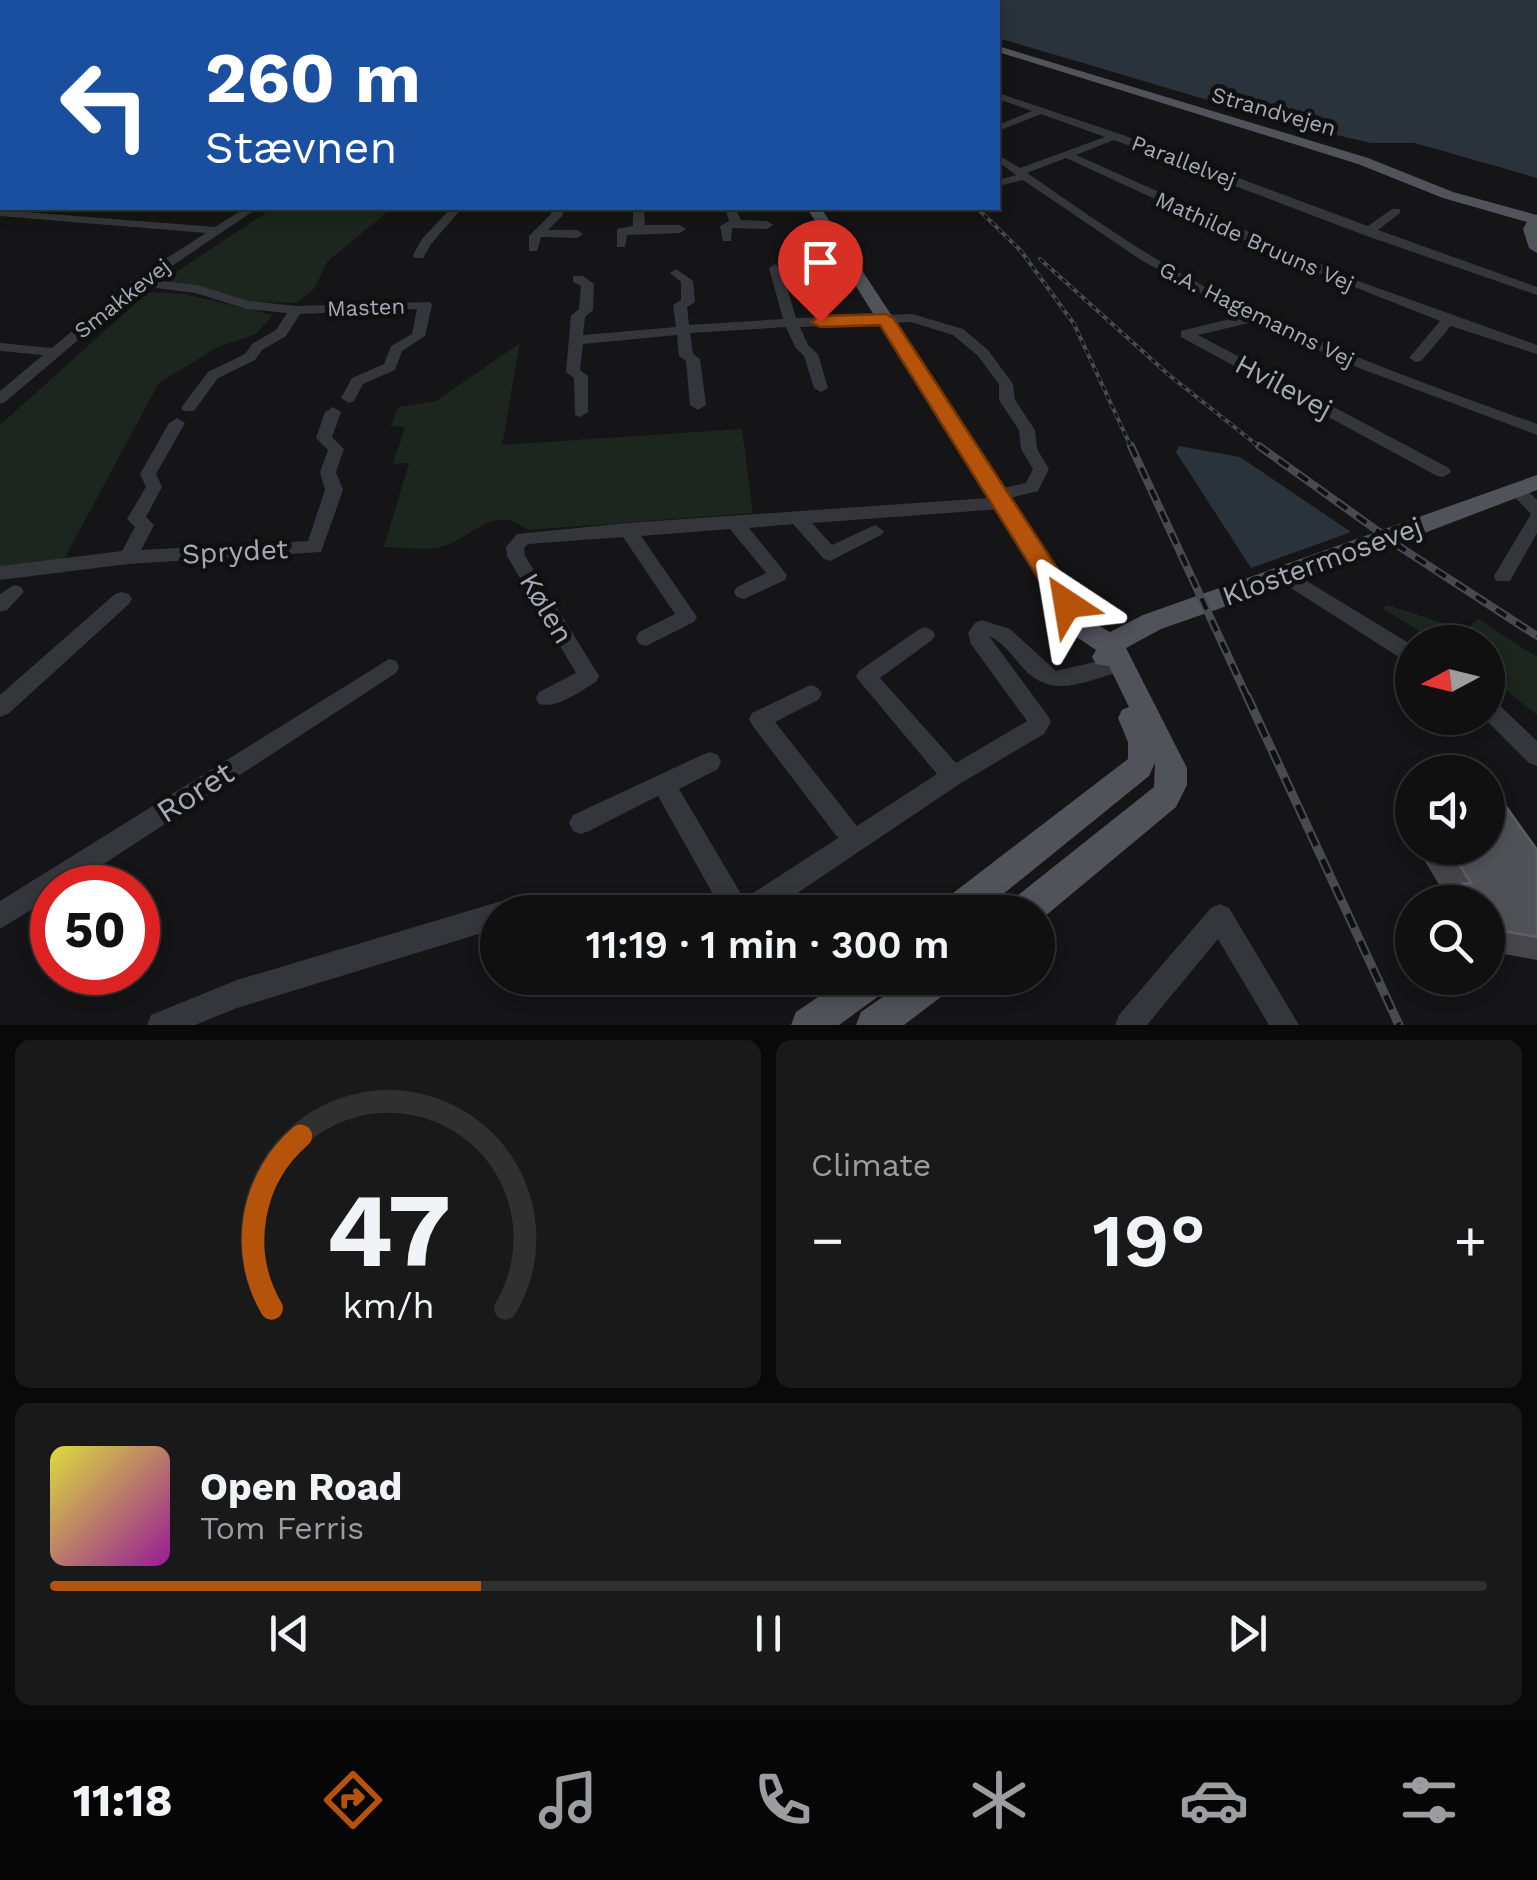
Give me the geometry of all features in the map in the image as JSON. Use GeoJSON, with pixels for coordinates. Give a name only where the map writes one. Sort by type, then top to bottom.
{"type":"FeatureCollection","features":[{"type":"Feature","properties":{"kind":"main road","name":"Strandvejen"},"geometry":{"type":"LineString","coordinates":[[1000,50],[1373,164],[1455,197],[1536,220]]}},
{"type":"Feature","properties":{"kind":"main road"},"geometry":{"type":"LineString","coordinates":[[815,210],[1084,629],[1112,659],[1165,749],[1172,768],[1172,785],[1165,797],[1045,895]]}},
{"type":"Feature","properties":{"kind":"main road"},"geometry":{"type":"LineString","coordinates":[[1536,220],[1531,229],[1537,248]]}},
{"type":"Feature","properties":{"kind":"main road","name":"Klostermosevej"},"geometry":{"type":"LineString","coordinates":[[1112,659],[1116,640],[1152,622],[1527,486]]}},
{"type":"Feature","properties":{"kind":"main road"},"geometry":{"type":"LineString","coordinates":[[977,895],[1138,767],[1144,757],[1144,744],[1112,659]]}},
{"type":"Feature","properties":{"kind":"main road"},"geometry":{"type":"LineString","coordinates":[[809,1025],[851,995]]}},
{"type":"Feature","properties":{"kind":"main road"},"geometry":{"type":"LineString","coordinates":[[874,1025],[915,995]]}},
{"type":"Feature","properties":{"kind":"street","name":"Parallelvej"},"geometry":{"type":"LineString","coordinates":[[1000,97],[1537,292]]}},
{"type":"Feature","properties":{"kind":"street"},"geometry":{"type":"LineString","coordinates":[[1000,127],[1042,110]]}},
{"type":"Feature","properties":{"kind":"street"},"geometry":{"type":"LineString","coordinates":[[1000,117],[1014,121]]}},
{"type":"Feature","properties":{"kind":"street"},"geometry":{"type":"LineString","coordinates":[[1000,182],[1116,136]]}},
{"type":"Feature","properties":{"kind":"street","name":"Mathilde Bruuns Vej"},"geometry":{"type":"LineString","coordinates":[[1066,154],[1270,250],[1446,322],[1537,350]]}},
{"type":"Feature","properties":{"kind":"street","name":"G.A. Hagemanns Vej"},"geometry":{"type":"LineString","coordinates":[[1000,159],[1137,254],[1254,318],[1348,359],[1537,430]]}},
{"type":"Feature","properties":{"kind":"street","name":"Smakkevej"},"geometry":{"type":"LineString","coordinates":[[0,399],[139,282],[249,210]]}},
{"type":"Feature","properties":{"kind":"street"},"geometry":{"type":"LineString","coordinates":[[419,255],[424,243],[442,230],[454,210]]}},
{"type":"Feature","properties":{"kind":"street"},"geometry":{"type":"LineString","coordinates":[[533,248],[535,236],[558,215],[558,210]]}},
{"type":"Feature","properties":{"kind":"street"},"geometry":{"type":"LineString","coordinates":[[638,210],[639,229]]}},
{"type":"Feature","properties":{"kind":"street"},"geometry":{"type":"LineString","coordinates":[[731,210],[736,223]]}},
{"type":"Feature","properties":{"kind":"street"},"geometry":{"type":"LineString","coordinates":[[1368,232],[1396,211]]}},
{"type":"Feature","properties":{"kind":"street"},"geometry":{"type":"LineString","coordinates":[[0,213],[214,230]]}},
{"type":"Feature","properties":{"kind":"street"},"geometry":{"type":"LineString","coordinates":[[728,238],[726,226],[767,224]]}},
{"type":"Feature","properties":{"kind":"street"},"geometry":{"type":"LineString","coordinates":[[621,244],[621,232],[680,229]]}},
{"type":"Feature","properties":{"kind":"street"},"geometry":{"type":"LineString","coordinates":[[540,233],[577,234]]}},
{"type":"Feature","properties":{"kind":"street"},"geometry":{"type":"LineString","coordinates":[[775,268],[802,348],[812,354],[821,388]]}},
{"type":"Feature","properties":{"kind":"street"},"geometry":{"type":"LineString","coordinates":[[676,273],[687,281],[688,302],[680,305],[682,332],[686,356],[693,359],[698,405]]}},
{"type":"Feature","properties":{"kind":"street"},"geometry":{"type":"LineString","coordinates":[[578,279],[588,284],[586,310],[578,316],[573,372],[581,376],[580,412]]}},
{"type":"Feature","properties":{"kind":"street","name":"Masten"},"geometry":{"type":"LineString","coordinates":[[139,282],[197,289],[248,305],[296,310],[425,305],[418,336],[396,349],[390,366],[357,381],[349,398]]}},
{"type":"Feature","properties":{"kind":"street","name":"Masten"},"geometry":{"type":"LineString","coordinates":[[189,408],[213,374],[250,358],[257,347],[281,333],[296,310]]}},
{"type":"Feature","properties":{"kind":"street"},"geometry":{"type":"LineString","coordinates":[[576,340],[912,318],[958,332],[983,353],[1006,384],[1007,400],[1027,430],[1029,449],[1041,469],[1032,487],[999,499]]}},
{"type":"Feature","properties":{"kind":"street","name":"Hvilevej"},"geometry":{"type":"LineString","coordinates":[[1254,318],[1186,334],[1444,472]]}},
{"type":"Feature","properties":{"kind":"street"},"geometry":{"type":"LineString","coordinates":[[1416,358],[1446,322]]}},
{"type":"Feature","properties":{"kind":"street"},"geometry":{"type":"LineString","coordinates":[[0,347],[52,352]]}},
{"type":"Feature","properties":{"kind":"street","name":"Sprydet"},"geometry":{"type":"LineString","coordinates":[[0,573],[128,557],[315,547],[334,490],[328,472],[336,449],[324,438],[333,412]]}},
{"type":"Feature","properties":{"kind":"street","name":"Sprydet"},"geometry":{"type":"LineString","coordinates":[[128,557],[145,525],[136,518],[154,487],[148,474],[176,423]]}},
{"type":"Feature","properties":{"kind":"street"},"geometry":{"type":"LineString","coordinates":[[1527,486],[1537,510]]}},
{"type":"Feature","properties":{"kind":"street","name":"Kølen"},"geometry":{"type":"LineString","coordinates":[[546,698],[588,676],[516,556],[515,547],[522,538],[999,499]]}},
{"type":"Feature","properties":{"kind":"street"},"geometry":{"type":"LineString","coordinates":[[798,518],[830,554],[875,531]]}},
{"type":"Feature","properties":{"kind":"street"},"geometry":{"type":"LineString","coordinates":[[734,522],[778,575],[744,592]]}},
{"type":"Feature","properties":{"kind":"street"},"geometry":{"type":"LineString","coordinates":[[1503,576],[1535,528]]}},
{"type":"Feature","properties":{"kind":"street"},"geometry":{"type":"LineString","coordinates":[[628,529],[687,617],[646,638]]}},
{"type":"Feature","properties":{"kind":"street"},"geometry":{"type":"LineString","coordinates":[[1295,573],[1395,643]]}},
{"type":"Feature","properties":{"kind":"street"},"geometry":{"type":"LineString","coordinates":[[0,708],[122,599]]}},
{"type":"Feature","properties":{"kind":"street"},"geometry":{"type":"LineString","coordinates":[[773,895],[1040,722],[981,644],[978,633],[982,628],[1000,632],[1046,677],[1055,680],[1112,659]]}},
{"type":"Feature","properties":{"kind":"street"},"geometry":{"type":"LineString","coordinates":[[925,634],[866,678],[953,776]]}},
{"type":"Feature","properties":{"kind":"street","name":"Roret"},"geometry":{"type":"LineString","coordinates":[[0,916],[390,667]]}},
{"type":"Feature","properties":{"kind":"street"},"geometry":{"type":"LineString","coordinates":[[810,694],[760,719],[854,841]]}},
{"type":"Feature","properties":{"kind":"street"},"geometry":{"type":"LineString","coordinates":[[1505,725],[1537,756]]}},
{"type":"Feature","properties":{"kind":"street"},"geometry":{"type":"LineString","coordinates":[[581,823],[710,762]]}},
{"type":"Feature","properties":{"kind":"street"},"geometry":{"type":"LineString","coordinates":[[664,785],[728,895]]}},
{"type":"Feature","properties":{"kind":"street"},"geometry":{"type":"LineString","coordinates":[[1129,1025],[1220,916],[1284,1025]]}},
{"type":"Feature","properties":{"kind":"street"},"geometry":{"type":"LineString","coordinates":[[161,1025],[237,994],[480,920]]}},
{"type":"Feature","properties":{"kind":"shaded area"},"geometry":{"type":"Polygon","coordinates":[[[1000,0],[1537,0],[1537,178],[1415,143],[1371,143],[1289,124],[1000,39],[1000,0]]]}},
{"type":"Feature","properties":{"kind":"shaded area"},"geometry":{"type":"Polygon","coordinates":[[[270,210],[390,210],[327,262],[314,289],[296,303],[251,302],[161,282],[270,210]]]}},
{"type":"Feature","properties":{"kind":"shaded area"},"geometry":{"type":"Polygon","coordinates":[[[148,292],[185,294],[273,315],[256,334],[218,347],[159,383],[64,559],[0,567],[0,425],[148,292]]]}},
{"type":"Feature","properties":{"kind":"shaded area"},"geometry":{"type":"Polygon","coordinates":[[[520,343],[502,445],[742,429],[753,513],[527,530],[504,519],[440,547],[384,547],[409,463],[393,464],[405,427],[391,426],[398,407],[436,401],[520,343]]]}},
{"type":"Feature","properties":{"kind":"shaded area"},"geometry":{"type":"Polygon","coordinates":[[[1179,446],[1240,457],[1351,532],[1251,568],[1176,452],[1179,446]]]}},
{"type":"Feature","properties":{"kind":"shaded area"},"geometry":{"type":"Polygon","coordinates":[[[1388,605],[1448,625],[1410,625],[1382,608],[1388,605]]]}},
{"type":"Feature","properties":{"kind":"shaded area"},"geometry":{"type":"Polygon","coordinates":[[[1505,636],[1537,657],[1537,715],[1505,690],[1505,636]]]}},
{"type":"Feature","properties":{"kind":"building"},"geometry":{"type":"Polygon","coordinates":[[[1505,805],[1537,850],[1537,937],[1505,931],[1505,885],[1463,884],[1471,883],[1460,865],[1505,865],[1505,805]]]}},
{"type":"Feature","properties":{"kind":"railway"},"geometry":{"type":"LineString","coordinates":[[979,210],[1021,251],[1074,324],[1132,449]]}},
{"type":"Feature","properties":{"kind":"railway"},"geometry":{"type":"LineString","coordinates":[[1040,259],[1169,375],[1262,449]]}},
{"type":"Feature","properties":{"kind":"railway"},"geometry":{"type":"LineString","coordinates":[[1131,446],[1248,699]]}},
{"type":"Feature","properties":{"kind":"railway"},"geometry":{"type":"LineString","coordinates":[[1259,446],[1403,549],[1537,636]]}},
{"type":"Feature","properties":{"kind":"railway"},"geometry":{"type":"LineString","coordinates":[[1247,696],[1399,1025]]}},
{"type":"Feature","properties":{"kind":"route"},"geometry":{"type":"LineString","coordinates":[[820,322],[886,319],[1067,604]]}}]}
